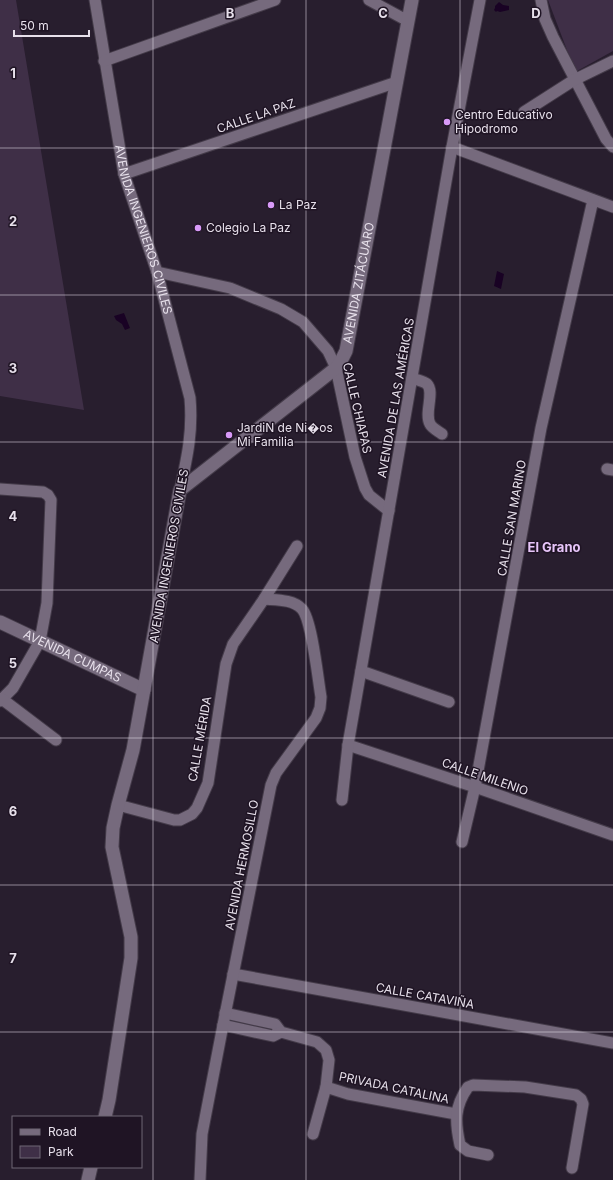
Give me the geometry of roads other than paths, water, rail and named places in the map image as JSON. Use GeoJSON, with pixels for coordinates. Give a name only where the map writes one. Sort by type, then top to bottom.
{"type":"FeatureCollection","features":[{"type":"Feature","properties":{"kind":"street","name":"AVENIDA INGENIEROS CIVILES"},"geometry":{"type":"LineString","coordinates":[[95,0],[124,174],[157,272],[190,398],[192,418],[190,440],[134,750],[113,828],[112,847],[131,937],[131,958],[112,1085],[105,1116]]}},
{"type":"Feature","properties":{"kind":"street"},"geometry":{"type":"LineString","coordinates":[[104,61],[275,0]]}},
{"type":"Feature","properties":{"kind":"street"},"geometry":{"type":"LineString","coordinates":[[368,0],[408,21]]}},
{"type":"Feature","properties":{"kind":"street","name":"AVENIDA ZITÁCUARO"},"geometry":{"type":"LineString","coordinates":[[180,490],[336,368],[346,351],[412,0]]}},
{"type":"Feature","properties":{"kind":"street","name":"AVENIDA DE LAS AMÉRICAS"},"geometry":{"type":"LineString","coordinates":[[342,800],[348,745],[452,147],[480,0]]}},
{"type":"Feature","properties":{"kind":"street"},"geometry":{"type":"LineString","coordinates":[[541,0],[545,19],[574,80],[606,139],[613,147]]}},
{"type":"Feature","properties":{"kind":"street"},"geometry":{"type":"LineString","coordinates":[[524,112],[574,80],[613,61]]}},
{"type":"Feature","properties":{"kind":"street","name":"CALLE LA PAZ"},"geometry":{"type":"LineString","coordinates":[[124,174],[397,82]]}},
{"type":"Feature","properties":{"kind":"street"},"geometry":{"type":"LineString","coordinates":[[452,147],[613,207]]}},
{"type":"Feature","properties":{"kind":"street","name":"CALLE SAN MARINO"},"geometry":{"type":"LineString","coordinates":[[462,842],[475,787],[541,428],[593,200]]}},
{"type":"Feature","properties":{"kind":"street","name":"CALLE CHIAPAS"},"geometry":{"type":"LineString","coordinates":[[157,272],[230,288],[282,309],[303,322],[318,337],[328,350],[336,368],[355,457],[365,488],[369,495],[389,511]]}},
{"type":"Feature","properties":{"kind":"street"},"geometry":{"type":"LineString","coordinates":[[412,378],[425,383],[429,387],[428,410],[430,423],[435,430],[442,434]]}},
{"type":"Feature","properties":{"kind":"street"},"geometry":{"type":"LineString","coordinates":[[0,489],[43,492],[48,494],[51,500],[47,603],[40,641],[13,688],[1,700],[56,740]]}},
{"type":"Feature","properties":{"kind":"street","name":"CALLE MÉRIDA"},"geometry":{"type":"LineString","coordinates":[[118,805],[174,820],[180,820],[190,815],[197,808],[208,783],[226,664],[233,644],[264,599],[297,546]]}},
{"type":"Feature","properties":{"kind":"street","name":"AVENIDA HERMOSILLO"},"geometry":{"type":"LineString","coordinates":[[200,1180],[202,1134],[222,1025],[271,785],[276,773],[316,718],[320,708],[321,697],[308,621],[302,609],[293,602],[264,599]]}},
{"type":"Feature","properties":{"kind":"street","name":"AVENIDA CUMPAS"},"geometry":{"type":"LineString","coordinates":[[0,622],[144,690]]}},
{"type":"Feature","properties":{"kind":"street"},"geometry":{"type":"LineString","coordinates":[[361,671],[449,702]]}},
{"type":"Feature","properties":{"kind":"street","name":"CALLE MILENIO"},"geometry":{"type":"LineString","coordinates":[[348,745],[613,835]]}},
{"type":"Feature","properties":{"kind":"street","name":"CALLE CATAVIÑA"},"geometry":{"type":"LineString","coordinates":[[233,974],[613,1043]]}},
{"type":"Feature","properties":{"kind":"street","name":"PRIVADA CATALINA"},"geometry":{"type":"LineString","coordinates":[[225,1014],[275,1024],[281,1032],[317,1042],[326,1050],[329,1060],[326,1087],[313,1134]]}},
{"type":"Feature","properties":{"kind":"street","name":"PRIVADA CATALINA"},"geometry":{"type":"LineString","coordinates":[[222,1025],[273,1036],[281,1032]]}},
{"type":"Feature","properties":{"kind":"street","name":"PRIVADA CATALINA"},"geometry":{"type":"LineString","coordinates":[[326,1087],[348,1094],[456,1114],[465,1091],[468,1087],[473,1085],[525,1087],[576,1095],[581,1099],[583,1104],[572,1168]]}},
{"type":"Feature","properties":{"kind":"street"},"geometry":{"type":"LineString","coordinates":[[456,1114],[456,1124],[460,1145],[468,1151],[488,1155]]}},
{"type":"Feature","properties":{"kind":"street"},"geometry":{"type":"LineString","coordinates":[[88,1180],[91,1168]]}},
{"type":"Feature","properties":{"kind":"place","name":"Centro Educativo Hipodromo"},"geometry":{"type":"Point","coordinates":[447,122]}},
{"type":"Feature","properties":{"kind":"place","name":"La Paz"},"geometry":{"type":"Point","coordinates":[271,205]}},
{"type":"Feature","properties":{"kind":"place","name":"Colegio La Paz"},"geometry":{"type":"Point","coordinates":[198,228]}},
{"type":"Feature","properties":{"kind":"place","name":"JardiN de Ni�os Mi Familia"},"geometry":{"type":"Point","coordinates":[229,435]}},
{"type":"Feature","properties":{"kind":"district","name":"El Grano"},"geometry":{"type":"Point","coordinates":[554,547]}}]}
